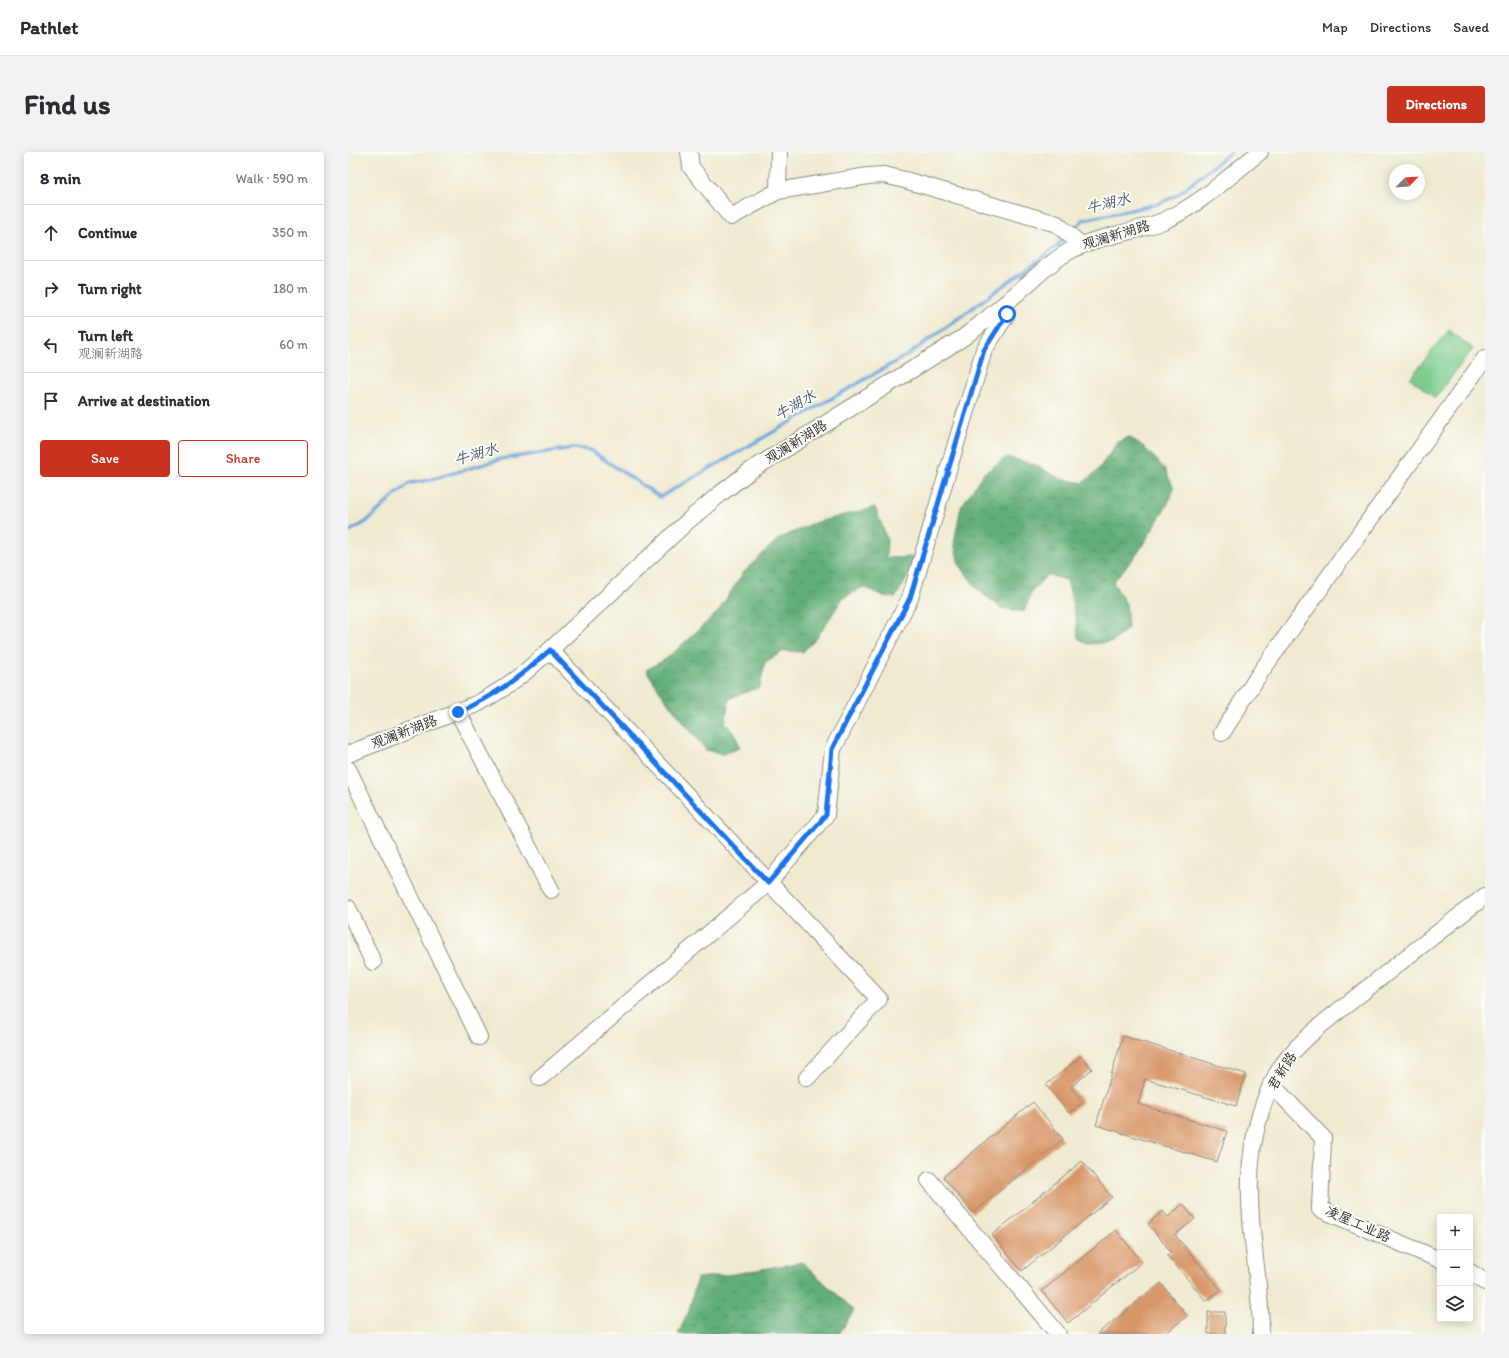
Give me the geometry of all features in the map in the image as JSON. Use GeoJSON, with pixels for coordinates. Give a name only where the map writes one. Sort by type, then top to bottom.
{"type":"FeatureCollection","features":[{"type":"Feature","properties":{"kind":"street"},"geometry":{"type":"LineString","coordinates":[[690,152],[691,167],[731,217],[778,191],[868,176],[884,175],[1057,224],[1078,242]]}},
{"type":"Feature","properties":{"kind":"street"},"geometry":{"type":"LineString","coordinates":[[778,191],[780,152]]}},
{"type":"Feature","properties":{"kind":"street","name":"观澜新湖路"},"geometry":{"type":"LineString","coordinates":[[348,754],[458,712],[479,703],[502,689],[524,673],[550,650],[689,520],[750,471],[964,337],[986,320],[1052,262],[1078,242],[1141,228],[1163,221],[1180,213],[1200,200],[1260,152]]}},
{"type":"Feature","properties":{"kind":"street"},"geometry":{"type":"LineString","coordinates":[[540,1078],[768,883],[826,815],[832,749],[910,598],[984,350],[1007,314]]}},
{"type":"Feature","properties":{"kind":"street"},"geometry":{"type":"LineString","coordinates":[[1222,733],[1269,660],[1485,358]]}},
{"type":"Feature","properties":{"kind":"street"},"geometry":{"type":"LineString","coordinates":[[550,650],[879,999],[807,1078]]}},
{"type":"Feature","properties":{"kind":"street"},"geometry":{"type":"LineString","coordinates":[[458,712],[551,890]]}},
{"type":"Feature","properties":{"kind":"street"},"geometry":{"type":"LineString","coordinates":[[348,769],[479,1037]]}},
{"type":"Feature","properties":{"kind":"street","name":"君新路"},"geometry":{"type":"LineString","coordinates":[[1261,1334],[1261,1307],[1250,1209],[1250,1178],[1252,1143],[1271,1084],[1290,1054],[1324,1023],[1485,896]]}},
{"type":"Feature","properties":{"kind":"street"},"geometry":{"type":"LineString","coordinates":[[348,908],[373,962]]}},
{"type":"Feature","properties":{"kind":"street","name":"凌屋工业路"},"geometry":{"type":"LineString","coordinates":[[1271,1084],[1323,1138],[1320,1209],[1437,1259]]}},
{"type":"Feature","properties":{"kind":"street"},"geometry":{"type":"LineString","coordinates":[[929,1180],[1058,1334]]}},
{"type":"Feature","properties":{"kind":"street"},"geometry":{"type":"LineString","coordinates":[[1473,1274],[1485,1282]]}},
{"type":"Feature","properties":{"kind":"green space"},"geometry":{"type":"Polygon","coordinates":[[[1449,330],[1473,349],[1435,398],[1410,378],[1449,330]]]}},
{"type":"Feature","properties":{"kind":"green space"},"geometry":{"type":"Polygon","coordinates":[[[1129,437],[1144,447],[1165,469],[1174,489],[1167,505],[1138,553],[1113,582],[1126,604],[1128,628],[1113,642],[1087,644],[1078,638],[1076,619],[1067,580],[1047,575],[1032,591],[1024,612],[1001,608],[978,590],[959,564],[954,543],[961,507],[983,474],[1007,457],[1035,465],[1061,479],[1083,483],[1097,471],[1118,442],[1129,437]]]}},
{"type":"Feature","properties":{"kind":"green space"},"geometry":{"type":"Polygon","coordinates":[[[875,507],[887,539],[886,558],[913,557],[909,575],[895,598],[884,596],[863,587],[843,598],[816,639],[803,652],[784,651],[765,662],[760,687],[730,698],[725,723],[736,735],[740,748],[723,754],[706,750],[666,700],[646,670],[666,659],[717,613],[743,573],[778,539],[814,523],[875,507]]]}},
{"type":"Feature","properties":{"kind":"green space"},"geometry":{"type":"Polygon","coordinates":[[[802,1262],[854,1310],[839,1334],[678,1334],[689,1311],[697,1278],[734,1274],[802,1262]]]}},
{"type":"Feature","properties":{"kind":"building"},"geometry":{"type":"Polygon","coordinates":[[[1123,1036],[1246,1074],[1236,1106],[1145,1079],[1138,1104],[1227,1131],[1217,1162],[1096,1125],[1123,1036]]]}},
{"type":"Feature","properties":{"kind":"building"},"geometry":{"type":"Polygon","coordinates":[[[1081,1056],[1092,1069],[1071,1087],[1083,1102],[1069,1113],[1046,1085],[1081,1056]]]}},
{"type":"Feature","properties":{"kind":"building"},"geometry":{"type":"Polygon","coordinates":[[[1033,1102],[1063,1139],[973,1213],[943,1177],[1033,1102]]]}},
{"type":"Feature","properties":{"kind":"building"},"geometry":{"type":"Polygon","coordinates":[[[1082,1161],[1112,1197],[1022,1271],[992,1235],[1082,1161]]]}},
{"type":"Feature","properties":{"kind":"building"},"geometry":{"type":"Polygon","coordinates":[[[1183,1204],[1195,1219],[1175,1235],[1221,1290],[1206,1301],[1167,1255],[1171,1252],[1148,1224],[1163,1211],[1168,1217],[1183,1204]]]}},
{"type":"Feature","properties":{"kind":"building"},"geometry":{"type":"Polygon","coordinates":[[[1116,1230],[1142,1262],[1068,1323],[1042,1291],[1116,1230]]]}},
{"type":"Feature","properties":{"kind":"building"},"geometry":{"type":"Polygon","coordinates":[[[1161,1283],[1187,1316],[1165,1334],[1097,1334],[1161,1283]]]}},
{"type":"Feature","properties":{"kind":"building"},"geometry":{"type":"Polygon","coordinates":[[[1208,1312],[1225,1312],[1225,1334],[1208,1334],[1208,1312]]]}},
{"type":"Feature","properties":{"kind":"waterway","name":"牛湖水"},"geometry":{"type":"LineString","coordinates":[[1072,231],[1083,220],[1158,204],[1177,195],[1231,152]]}},
{"type":"Feature","properties":{"kind":"waterway","name":"牛湖水"},"geometry":{"type":"LineString","coordinates":[[348,532],[366,522],[410,483],[430,480],[501,459],[573,448],[590,450],[660,497],[909,354],[1055,248],[1066,237]]}},
{"type":"Feature","properties":{"kind":"route"},"geometry":{"type":"LineString","coordinates":[[458,712],[479,703],[502,689],[524,673],[550,650],[768,883],[826,815],[832,749],[910,598],[954,446],[984,350],[1007,314]]}}]}
